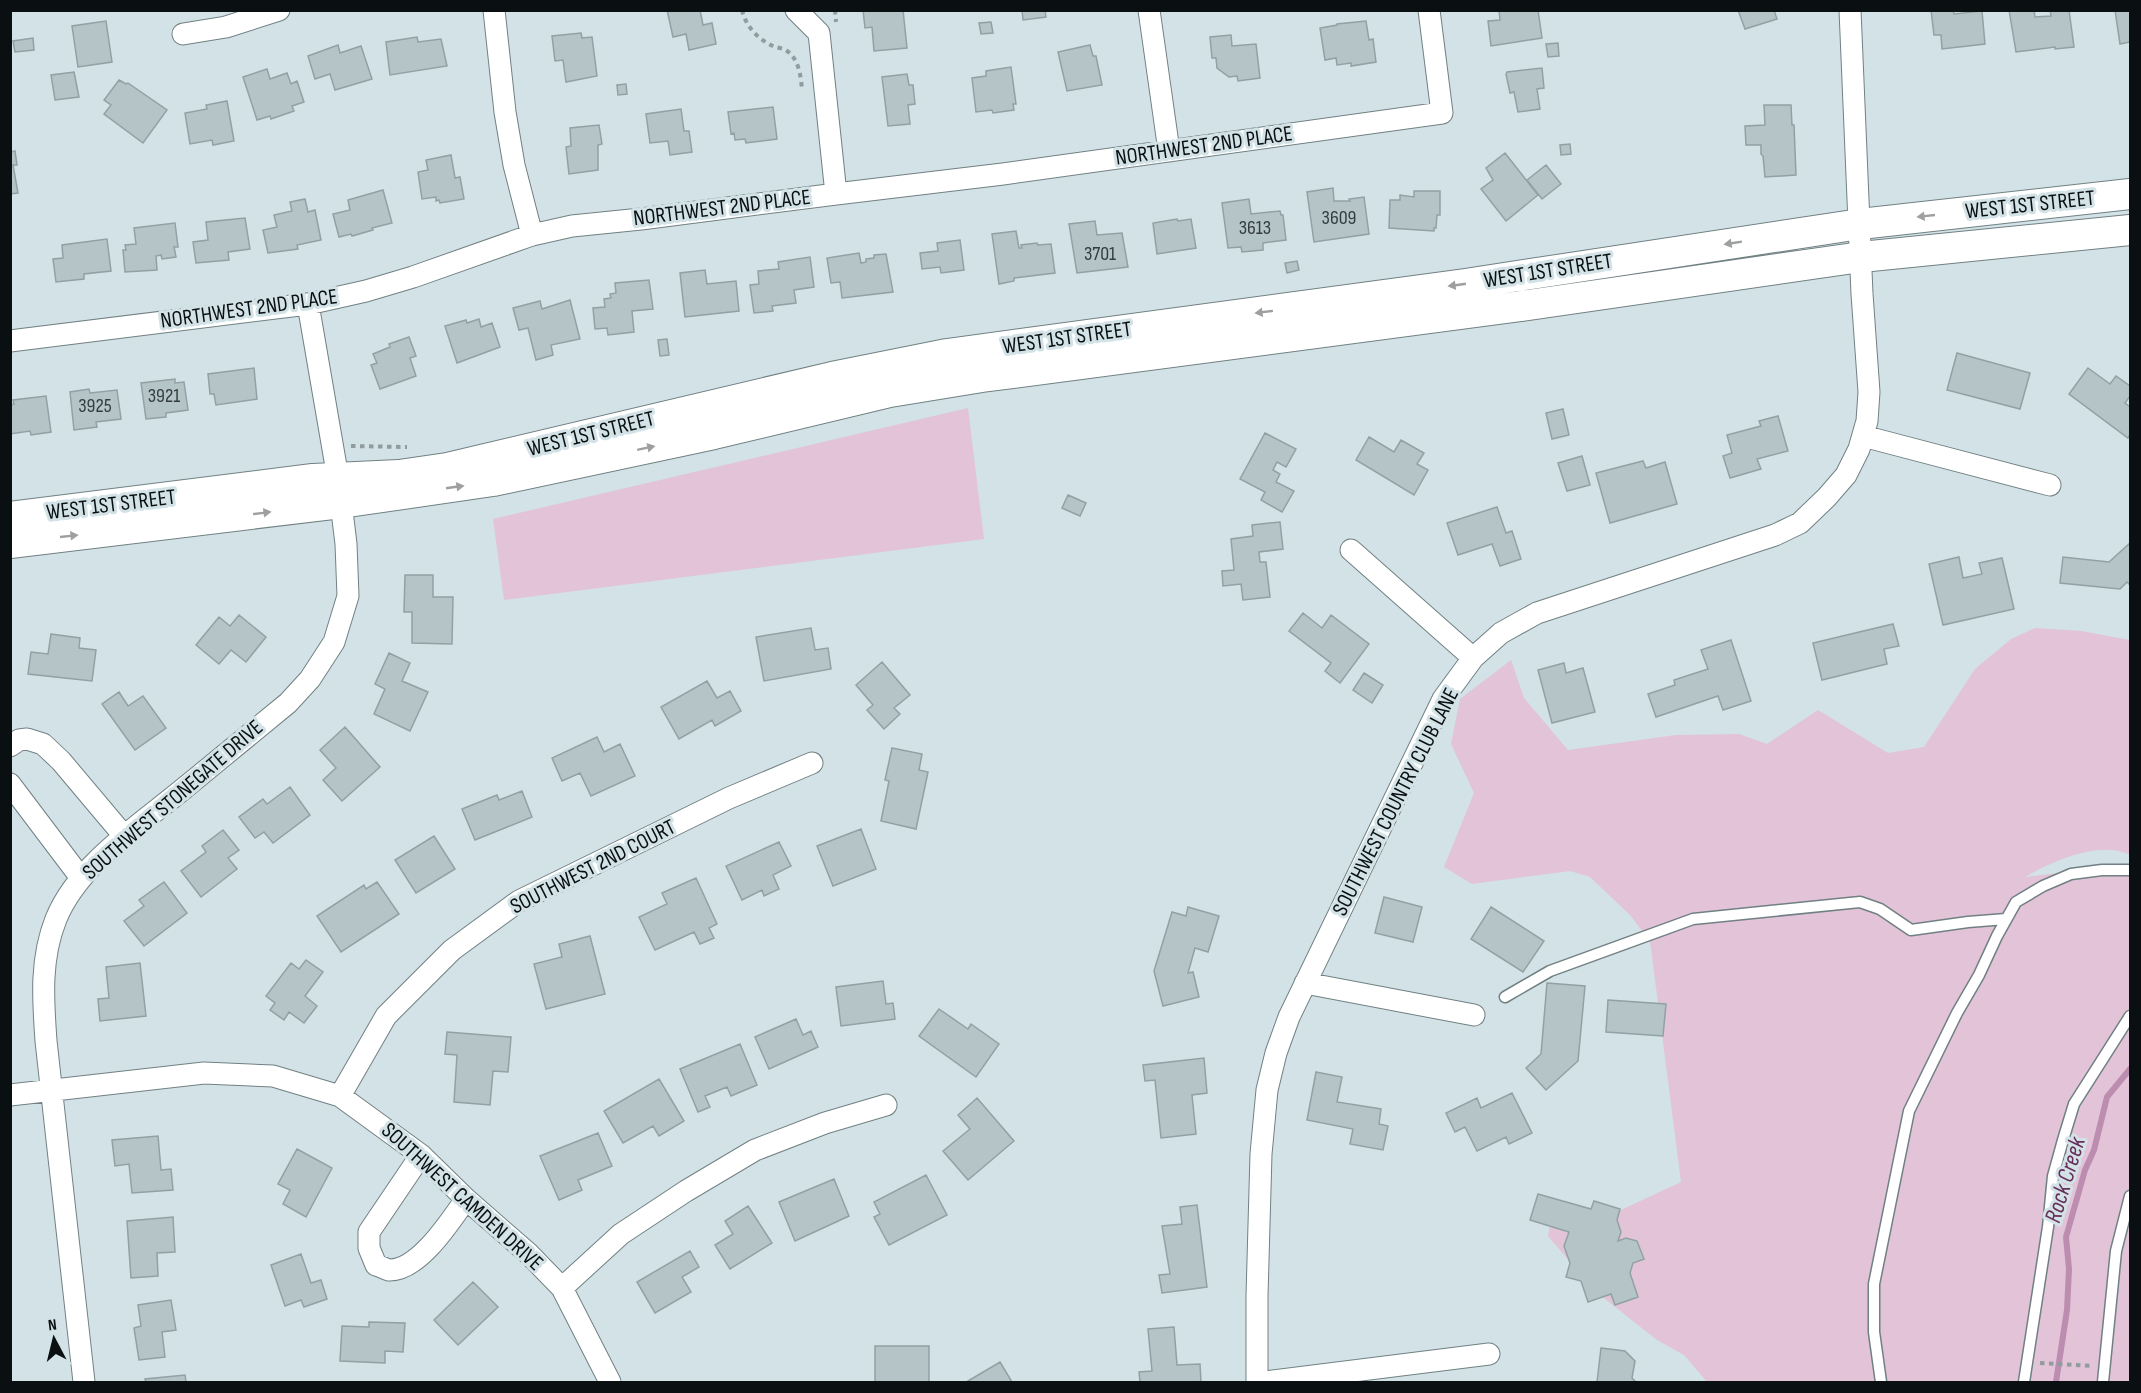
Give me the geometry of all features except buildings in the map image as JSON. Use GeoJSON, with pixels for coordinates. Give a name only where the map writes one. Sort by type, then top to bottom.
{"type":"FeatureCollection","features":[{"type":"Feature","properties":{"kind":"main road","name":"WEST 1ST STREET"},"geometry":{"type":"LineString","coordinates":[[10,543],[339,489],[399,475],[447,468],[820,379],[936,355],[1453,286],[1860,240],[2130,194]]}},
{"type":"Feature","properties":{"kind":"main road","name":"WEST 1ST STREET"},"geometry":{"type":"LineString","coordinates":[[1860,240],[2130,230]]}},
{"type":"Feature","properties":{"kind":"main road","name":"WEST 1ST STREET"},"geometry":{"type":"LineString","coordinates":[[10,517],[313,478],[339,489]]}},
{"type":"Feature","properties":{"kind":"street"},"geometry":{"type":"LineString","coordinates":[[183,34],[226,27],[279,10]]}},
{"type":"Feature","properties":{"kind":"street"},"geometry":{"type":"LineString","coordinates":[[494,10],[505,112],[514,165],[532,235]]}},
{"type":"Feature","properties":{"kind":"street"},"geometry":{"type":"LineString","coordinates":[[796,10],[819,33],[836,194]]}},
{"type":"Feature","properties":{"kind":"street"},"geometry":{"type":"LineString","coordinates":[[1149,10],[1169,151]]}},
{"type":"Feature","properties":{"kind":"street","name":"NORTHWEST 2ND PLACE"},"geometry":{"type":"LineString","coordinates":[[10,341],[308,304],[366,291],[413,277],[532,235],[573,225],[641,219],[1003,174],[1442,113],[1429,10]]}},
{"type":"Feature","properties":{"kind":"street","name":"SOUTHWEST COUNTRY CLUB LANE"},"geometry":{"type":"LineString","coordinates":[[1257,1383],[1261,1166],[1267,1090],[1279,1044],[1305,983],[1443,699],[1473,658],[1502,633],[1537,613],[1775,535],[1800,523],[1846,475],[1859,449],[1867,421],[1869,392],[1850,10]]}},
{"type":"Feature","properties":{"kind":"street","name":"SOUTHWEST STONEGATE DRIVE"},"geometry":{"type":"LineString","coordinates":[[84,1383],[50,1090],[42,991],[48,946],[56,918],[81,878],[125,837],[288,702],[310,679],[334,642],[348,596],[346,544],[308,304]]}},
{"type":"Feature","properties":{"kind":"street"},"geometry":{"type":"LineString","coordinates":[[1863,436],[2050,485]]}},
{"type":"Feature","properties":{"kind":"street"},"geometry":{"type":"LineString","coordinates":[[1351,550],[1473,658]]}},
{"type":"Feature","properties":{"kind":"street"},"geometry":{"type":"LineString","coordinates":[[10,746],[19,740],[27,739],[43,744],[125,837]]}},
{"type":"Feature","properties":{"kind":"street","name":"SOUTHWEST 2ND COURT"},"geometry":{"type":"LineString","coordinates":[[340,1096],[386,1016],[452,950],[519,902],[729,798],[812,763]]}},
{"type":"Feature","properties":{"kind":"street"},"geometry":{"type":"LineString","coordinates":[[10,784],[81,878]]}},
{"type":"Feature","properties":{"kind":"street"},"geometry":{"type":"LineString","coordinates":[[1305,983],[1474,1015]]}},
{"type":"Feature","properties":{"kind":"street","name":"SOUTHWEST CAMDEN DRIVE"},"geometry":{"type":"LineString","coordinates":[[10,1095],[204,1072],[273,1076],[340,1096],[421,1155],[466,1199],[530,1254],[562,1288],[610,1383]]}},
{"type":"Feature","properties":{"kind":"street"},"geometry":{"type":"LineString","coordinates":[[562,1288],[621,1234],[686,1191],[755,1150],[825,1123],[886,1105]]}},
{"type":"Feature","properties":{"kind":"street"},"geometry":{"type":"LineString","coordinates":[[421,1155],[369,1232],[369,1248],[376,1265],[388,1270],[400,1268],[418,1258],[441,1234],[466,1199]]}},
{"type":"Feature","properties":{"kind":"street"},"geometry":{"type":"LineString","coordinates":[[1265,1383],[1489,1354]]}},
{"type":"Feature","properties":{"kind":"lane"},"geometry":{"type":"LineString","coordinates":[[1881,1383],[1874,1332],[1874,1284],[1909,1111],[1957,1013],[2016,902],[2043,886],[2071,874],[2102,870],[2130,870]]}},
{"type":"Feature","properties":{"kind":"lane"},"geometry":{"type":"LineString","coordinates":[[1505,997],[1550,971],[1675,925],[1719,915],[1860,902],[1880,909],[1911,930],[2006,919]]}},
{"type":"Feature","properties":{"kind":"lane"},"geometry":{"type":"LineString","coordinates":[[2024,1383],[2054,1176],[2062,1140],[2074,1104],[2130,1016]]}},
{"type":"Feature","properties":{"kind":"lane"},"geometry":{"type":"LineString","coordinates":[[2103,1383],[2116,1251],[2130,1196]]}},
{"type":"Feature","properties":{"kind":"path"},"geometry":{"type":"LineString","coordinates":[[742,10],[751,31],[763,41],[787,51],[795,61],[803,93]]}},
{"type":"Feature","properties":{"kind":"path"},"geometry":{"type":"LineString","coordinates":[[2046,1363],[2077,1364]]}},
{"type":"Feature","properties":{"kind":"shaded area"},"geometry":{"type":"Polygon","coordinates":[[[968,408],[984,539],[504,600],[493,519],[968,408]]]}},
{"type":"Feature","properties":{"kind":"shaded area"},"geometry":{"type":"Polygon","coordinates":[[[2035,628],[2081,631],[2130,640],[2130,855],[2118,851],[2091,851],[2063,859],[2025,877],[2130,864],[2130,1382],[1707,1382],[1684,1355],[1657,1340],[1595,1291],[1548,1236],[1551,1220],[1606,1217],[1681,1182],[1650,941],[1630,915],[1590,877],[1570,871],[1472,884],[1444,867],[1474,793],[1451,744],[1460,699],[1511,660],[1524,698],[1568,750],[1676,735],[1739,734],[1767,744],[1818,710],[1888,753],[1924,747],[1975,669],[2011,639],[2035,628]]]}},
{"type":"Feature","properties":{"kind":"waterway","name":"Rock Creek"},"geometry":{"type":"LineString","coordinates":[[2056,1382],[2067,1310],[2069,1269],[2066,1237],[2085,1170],[2094,1150],[2107,1097],[2130,1069]]}}]}
